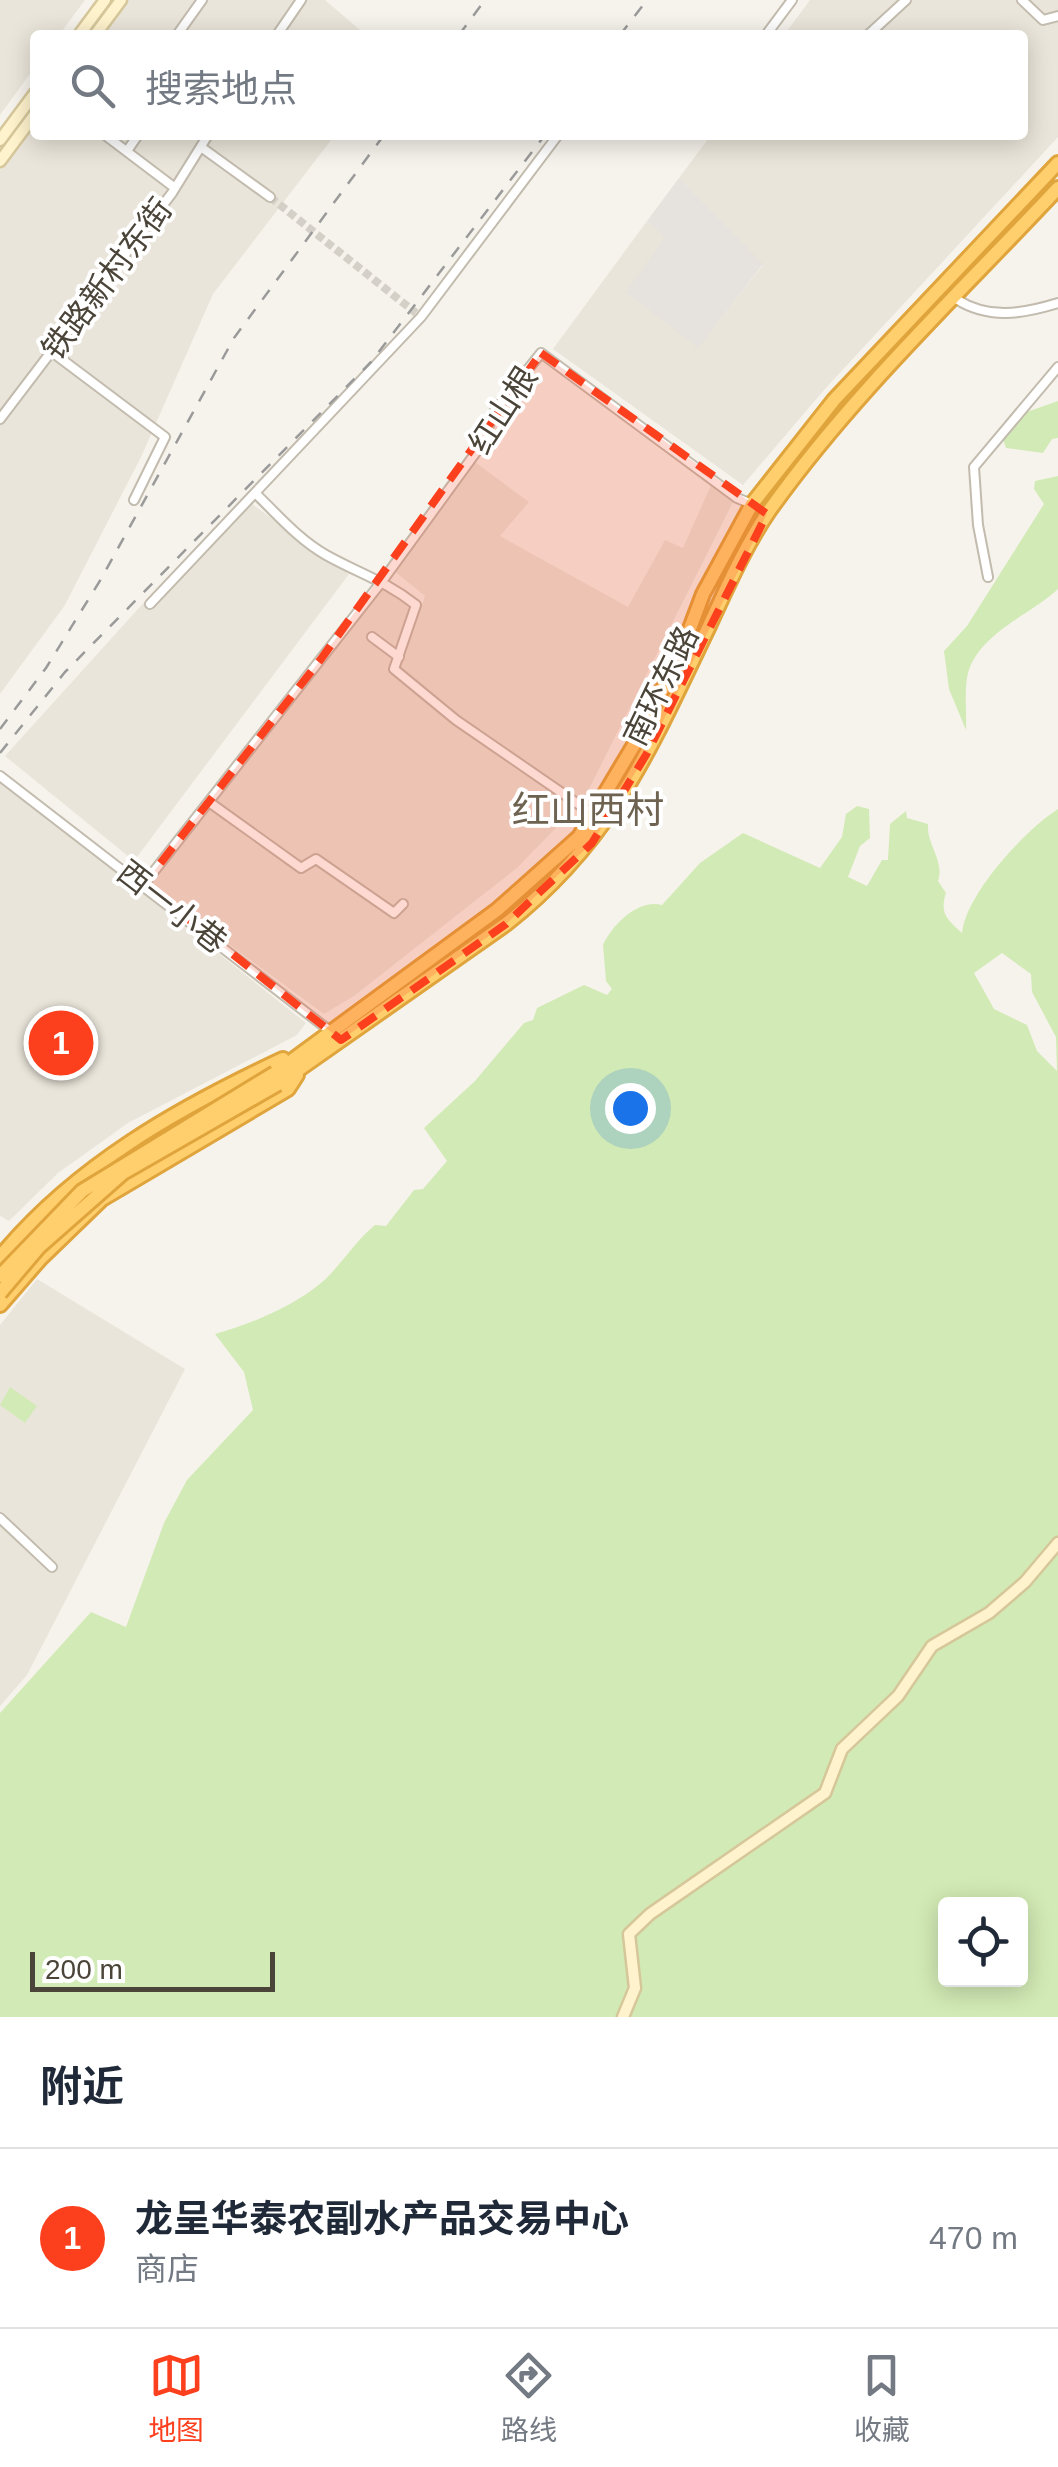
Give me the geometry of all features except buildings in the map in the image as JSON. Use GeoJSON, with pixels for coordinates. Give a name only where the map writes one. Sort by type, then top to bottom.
{"type":"FeatureCollection","features":[{"type":"Feature","properties":{"kind":"highway","name":"南环东路"},"geometry":{"type":"LineString","coordinates":[[336,1036],[532,882],[579,837],[637,740],[682,650],[703,594],[752,504],[814,422],[1058,163]]}},
{"type":"Feature","properties":{"kind":"highway","name":"南环东路"},"geometry":{"type":"LineString","coordinates":[[0,1293],[52,1235],[123,1173],[276,1079],[518,914],[592,844],[646,755],[767,514],[818,444],[1058,188]]}},
{"type":"Feature","properties":{"kind":"highway"},"geometry":{"type":"LineString","coordinates":[[752,504],[767,514]]}},
{"type":"Feature","properties":{"kind":"highway"},"geometry":{"type":"LineString","coordinates":[[1,1253],[6,1237],[131,1140],[188,1105],[302,1059]]}},
{"type":"Feature","properties":{"kind":"highway"},"geometry":{"type":"LineString","coordinates":[[0,1306],[40,1258],[102,1200],[288,1089],[302,1059]]}},
{"type":"Feature","properties":{"kind":"highway","name":"南环东路"},"geometry":{"type":"LineString","coordinates":[[0,1276],[82,1191],[276,1079]]}},
{"type":"Feature","properties":{"kind":"main road"},"geometry":{"type":"LineString","coordinates":[[83,30],[105,0]]}},
{"type":"Feature","properties":{"kind":"main road"},"geometry":{"type":"LineString","coordinates":[[99,30],[121,0]]}},
{"type":"Feature","properties":{"kind":"main road"},"geometry":{"type":"LineString","coordinates":[[0,140],[30,101]]}},
{"type":"Feature","properties":{"kind":"main road"},"geometry":{"type":"LineString","coordinates":[[0,161],[30,121]]}},
{"type":"Feature","properties":{"kind":"main road"},"geometry":{"type":"LineString","coordinates":[[6,1237],[40,1258]]}},
{"type":"Feature","properties":{"kind":"main road"},"geometry":{"type":"LineString","coordinates":[[1,1253],[29,1271]]}},
{"type":"Feature","properties":{"kind":"main road"},"geometry":{"type":"LineString","coordinates":[[623,2017],[635,1988],[629,1934],[650,1914],[825,1792],[842,1749],[898,1696],[932,1646],[989,1613],[1025,1582],[1058,1544]]}},
{"type":"Feature","properties":{"kind":"street"},"geometry":{"type":"LineString","coordinates":[[181,30],[202,0]]}},
{"type":"Feature","properties":{"kind":"street"},"geometry":{"type":"LineString","coordinates":[[280,30],[301,0]]}},
{"type":"Feature","properties":{"kind":"street"},"geometry":{"type":"LineString","coordinates":[[770,30],[792,0]]}},
{"type":"Feature","properties":{"kind":"street"},"geometry":{"type":"LineString","coordinates":[[873,30],[906,0]]}},
{"type":"Feature","properties":{"kind":"street"},"geometry":{"type":"LineString","coordinates":[[1022,0],[1043,20],[1058,16]]}},
{"type":"Feature","properties":{"kind":"street"},"geometry":{"type":"LineString","coordinates":[[113,140],[175,188]]}},
{"type":"Feature","properties":{"kind":"street"},"geometry":{"type":"LineString","coordinates":[[127,151],[135,140]]}},
{"type":"Feature","properties":{"kind":"street","name":"铁路新村东街"},"geometry":{"type":"LineString","coordinates":[[0,420],[175,188],[205,140]]}},
{"type":"Feature","properties":{"kind":"street"},"geometry":{"type":"LineString","coordinates":[[150,604],[419,315],[554,140]]}},
{"type":"Feature","properties":{"kind":"street"},"geometry":{"type":"LineString","coordinates":[[201,147],[270,197]]}},
{"type":"Feature","properties":{"kind":"street"},"geometry":{"type":"LineString","coordinates":[[956,299],[986,314],[1012,314],[1058,303]]}},
{"type":"Feature","properties":{"kind":"street"},"geometry":{"type":"LineString","coordinates":[[52,352],[165,437],[134,500]]}},
{"type":"Feature","properties":{"kind":"street","name":"红山根"},"geometry":{"type":"LineString","coordinates":[[384,580],[482,444],[494,412],[541,353],[736,498],[752,504]]}},
{"type":"Feature","properties":{"kind":"street"},"geometry":{"type":"LineString","coordinates":[[988,576],[978,525],[974,467],[1058,367]]}},
{"type":"Feature","properties":{"kind":"street"},"geometry":{"type":"LineString","coordinates":[[255,493],[296,534],[326,555],[384,580],[416,605],[394,669],[456,720],[594,814]]}},
{"type":"Feature","properties":{"kind":"street"},"geometry":{"type":"LineString","coordinates":[[144,884],[384,580]]}},
{"type":"Feature","properties":{"kind":"street"},"geometry":{"type":"LineString","coordinates":[[372,637],[399,656]]}},
{"type":"Feature","properties":{"kind":"street","name":"西一小巷"},"geometry":{"type":"LineString","coordinates":[[0,776],[336,1036]]}},
{"type":"Feature","properties":{"kind":"street"},"geometry":{"type":"LineString","coordinates":[[209,802],[301,868],[316,858],[394,913],[403,904]]}},
{"type":"Feature","properties":{"kind":"street"},"geometry":{"type":"LineString","coordinates":[[0,1518],[52,1568]]}},
{"type":"Feature","properties":{"kind":"highlighted area"},"geometry":{"type":"Polygon","coordinates":[[[541,353],[767,514],[646,755],[592,843],[506,924],[341,1040],[144,884],[321,659],[541,353]]]}},
{"type":"Feature","properties":{"kind":"shaded area"},"geometry":{"type":"Polygon","coordinates":[[[0,0],[85,0],[63,30],[30,30],[30,74],[0,115],[0,0]]]}},
{"type":"Feature","properties":{"kind":"shaded area"},"geometry":{"type":"Polygon","coordinates":[[[126,0],[325,0],[360,30],[103,30],[126,0]]]}},
{"type":"Feature","properties":{"kind":"shaded area"},"geometry":{"type":"Polygon","coordinates":[[[810,0],[1058,0],[1058,137],[824,390],[743,485],[553,349],[647,221],[666,237],[698,347],[763,265],[679,178],[707,140],[1028,140],[1028,30],[788,30],[810,0]]]}},
{"type":"Feature","properties":{"kind":"shaded area"},"geometry":{"type":"Polygon","coordinates":[[[30,125],[30,140],[331,140],[213,294],[141,457],[65,605],[0,694],[0,164],[30,125]]]}},
{"type":"Feature","properties":{"kind":"shaded area"},"geometry":{"type":"Polygon","coordinates":[[[679,178],[763,264],[698,348],[626,292],[665,237],[647,221],[679,178]]]}},
{"type":"Feature","properties":{"kind":"shaded area"},"geometry":{"type":"Polygon","coordinates":[[[475,462],[529,502],[500,536],[628,607],[665,540],[683,548],[711,485],[733,502],[584,799],[517,868],[354,996],[324,1014],[148,885],[384,576],[421,607],[425,596],[394,571],[475,462]]]}},
{"type":"Feature","properties":{"kind":"shaded area"},"geometry":{"type":"Polygon","coordinates":[[[245,499],[349,574],[134,861],[5,756],[147,599],[245,499]]]}},
{"type":"Feature","properties":{"kind":"shaded area"},"geometry":{"type":"Polygon","coordinates":[[[0,780],[306,1023],[297,1035],[128,1123],[58,1173],[9,1221],[0,1216],[0,780]]]}},
{"type":"Feature","properties":{"kind":"shaded area"},"geometry":{"type":"Polygon","coordinates":[[[37,1279],[185,1369],[27,1675],[0,1706],[0,1325],[37,1279]]]}},
{"type":"Feature","properties":{"kind":"green space"},"geometry":{"type":"Polygon","coordinates":[[[1058,401],[1058,438],[1052,439],[1043,453],[1006,448],[1002,437],[1024,413],[1058,401]]]}},
{"type":"Feature","properties":{"kind":"green space"},"geometry":{"type":"Polygon","coordinates":[[[1058,476],[1058,589],[997,633],[977,654],[967,681],[966,730],[949,689],[944,651],[967,626],[1044,504],[1034,489],[1035,481],[1058,476]]]}},
{"type":"Feature","properties":{"kind":"green space"},"geometry":{"type":"Polygon","coordinates":[[[857,806],[869,809],[870,838],[860,846],[848,877],[867,886],[882,860],[888,860],[890,824],[906,811],[907,818],[928,824],[939,866],[938,881],[946,893],[944,911],[962,933],[985,882],[1029,832],[1058,809],[1058,2017],[0,2017],[0,1713],[91,1612],[126,1627],[164,1523],[187,1480],[253,1410],[244,1372],[215,1334],[271,1314],[310,1292],[367,1232],[375,1225],[386,1226],[414,1190],[423,1189],[447,1161],[424,1128],[475,1081],[524,1023],[533,1020],[537,1008],[584,985],[607,995],[612,989],[606,981],[603,945],[627,915],[644,906],[662,905],[700,863],[743,833],[820,868],[842,837],[846,814],[857,806]],[[1002,953],[974,973],[994,1009],[1027,1025],[1037,1051],[1057,1071],[1056,1037],[1032,992],[1031,974],[1002,953]]]}},
{"type":"Feature","properties":{"kind":"green space"},"geometry":{"type":"Polygon","coordinates":[[[10,1387],[37,1406],[25,1423],[0,1405],[10,1387]]]}},
{"type":"Feature","properties":{"kind":"tunnel"},"geometry":{"type":"LineString","coordinates":[[270,197],[416,313]]}},
{"type":"Feature","properties":{"kind":"railway"},"geometry":{"type":"LineString","coordinates":[[463,30],[485,0]]}},
{"type":"Feature","properties":{"kind":"railway"},"geometry":{"type":"LineString","coordinates":[[624,30],[647,0]]}},
{"type":"Feature","properties":{"kind":"railway"},"geometry":{"type":"LineString","coordinates":[[0,729],[46,668],[101,579],[234,338],[380,140]]}},
{"type":"Feature","properties":{"kind":"railway"},"geometry":{"type":"LineString","coordinates":[[0,753],[65,672],[371,362],[541,140]]}},
{"type":"Feature","properties":{"kind":"place","name":"龙呈华泰农副水产品交易中心"},"geometry":{"type":"Point","coordinates":[61,1043]}},
{"type":"Feature","properties":{"kind":"district","name":"红山西村"},"geometry":{"type":"Point","coordinates":[588,810]}}]}
